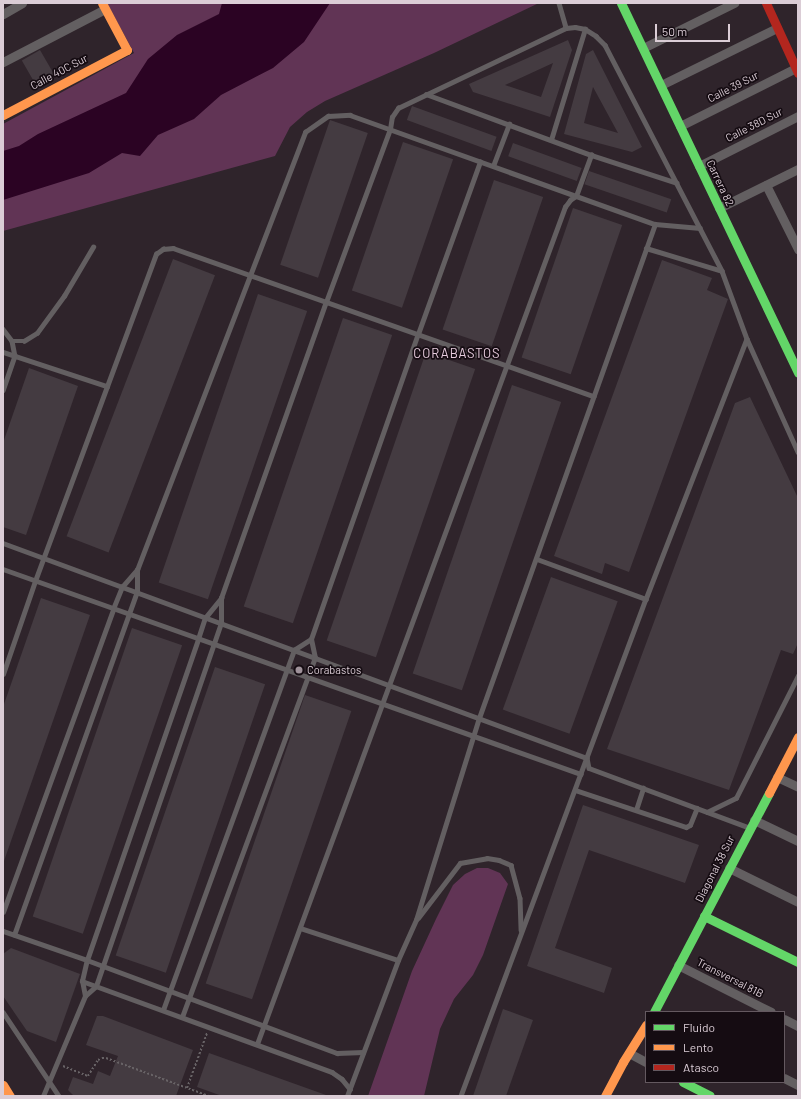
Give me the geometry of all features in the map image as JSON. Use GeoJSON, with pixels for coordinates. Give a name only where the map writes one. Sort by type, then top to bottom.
{"type":"FeatureCollection","features":[{"type":"Feature","properties":{"kind":"street"},"geometry":{"type":"LineString","coordinates":[[3,14],[22,3]]}},
{"type":"Feature","properties":{"kind":"street"},"geometry":{"type":"LineString","coordinates":[[643,48],[734,3]]}},
{"type":"Feature","properties":{"kind":"street"},"geometry":{"type":"LineString","coordinates":[[766,3],[797,70]]}},
{"type":"Feature","properties":{"kind":"street","name":"Carrera 82"},"geometry":{"type":"LineString","coordinates":[[623,4],[798,373]]}},
{"type":"Feature","properties":{"kind":"street"},"geometry":{"type":"LineString","coordinates":[[3,62],[104,6]]}},
{"type":"Feature","properties":{"kind":"street","name":"Calle 40C Sur"},"geometry":{"type":"LineString","coordinates":[[3,115],[127,50],[104,6]]}},
{"type":"Feature","properties":{"kind":"street"},"geometry":{"type":"LineString","coordinates":[[661,85],[777,28]]}},
{"type":"Feature","properties":{"kind":"street","name":"Calle 39 Sur"},"geometry":{"type":"LineString","coordinates":[[680,126],[797,70]]}},
{"type":"Feature","properties":{"kind":"street","name":"Calle 38D Sur"},"geometry":{"type":"LineString","coordinates":[[699,166],[798,116]]}},
{"type":"Feature","properties":{"kind":"street"},"geometry":{"type":"LineString","coordinates":[[719,208],[798,169]]}},
{"type":"Feature","properties":{"kind":"street"},"geometry":{"type":"LineString","coordinates":[[766,185],[794,230],[798,249]]}},
{"type":"Feature","properties":{"kind":"street","name":"Diagonal 38 Sur"},"geometry":{"type":"LineString","coordinates":[[655,1011],[798,737]]}},
{"type":"Feature","properties":{"kind":"street"},"geometry":{"type":"LineString","coordinates":[[777,777],[798,787]]}},
{"type":"Feature","properties":{"kind":"street"},"geometry":{"type":"LineString","coordinates":[[752,824],[798,841]]}},
{"type":"Feature","properties":{"kind":"street"},"geometry":{"type":"LineString","coordinates":[[729,868],[798,902]]}},
{"type":"Feature","properties":{"kind":"street"},"geometry":{"type":"LineString","coordinates":[[704,916],[798,962]]}},
{"type":"Feature","properties":{"kind":"street","name":"Transversal 81B"},"geometry":{"type":"LineString","coordinates":[[678,966],[769,1011]]}},
{"type":"Feature","properties":{"kind":"street"},"geometry":{"type":"LineString","coordinates":[[785,1020],[798,1026]]}},
{"type":"Feature","properties":{"kind":"street"},"geometry":{"type":"LineString","coordinates":[[605,1096],[628,1053],[645,1027]]}},
{"type":"Feature","properties":{"kind":"street"},"geometry":{"type":"LineString","coordinates":[[628,1053],[645,1062]]}},
{"type":"Feature","properties":{"kind":"street"},"geometry":{"type":"LineString","coordinates":[[785,1078],[798,1085]]}},
{"type":"Feature","properties":{"kind":"street"},"geometry":{"type":"LineString","coordinates":[[686,1083],[710,1096]]}},
{"type":"Feature","properties":{"kind":"street"},"geometry":{"type":"LineString","coordinates":[[3,1085],[10,1096]]}},
{"type":"Feature","properties":{"kind":"lane"},"geometry":{"type":"LineString","coordinates":[[559,3],[566,28]]}},
{"type":"Feature","properties":{"kind":"lane"},"geometry":{"type":"LineString","coordinates":[[85,996],[82,981],[87,960],[198,639],[206,618],[220,598],[326,302],[390,129],[392,117],[398,108],[566,28],[575,27],[585,29],[596,36],[605,45],[722,270],[748,339],[798,452]]}},
{"type":"Feature","properties":{"kind":"lane"},"geometry":{"type":"LineString","coordinates":[[551,140],[585,29]]}},
{"type":"Feature","properties":{"kind":"lane"},"geometry":{"type":"LineString","coordinates":[[426,94],[551,140],[677,183]]}},
{"type":"Feature","properties":{"kind":"lane"},"geometry":{"type":"LineString","coordinates":[[3,912],[113,609],[122,587],[137,570],[305,132],[328,116],[350,115],[655,224],[700,228]]}},
{"type":"Feature","properties":{"kind":"lane"},"geometry":{"type":"LineString","coordinates":[[493,166],[509,124]]}},
{"type":"Feature","properties":{"kind":"lane"},"geometry":{"type":"LineString","coordinates":[[257,1044],[565,207],[570,200],[576,196],[591,154]]}},
{"type":"Feature","properties":{"kind":"lane"},"geometry":{"type":"LineString","coordinates":[[182,1017],[188,997],[315,658],[311,639],[480,162]]}},
{"type":"Feature","properties":{"kind":"lane"},"geometry":{"type":"LineString","coordinates":[[347,1096],[362,1052],[398,960],[416,920],[479,718],[537,559],[655,224]]}},
{"type":"Feature","properties":{"kind":"lane"},"geometry":{"type":"LineString","coordinates":[[12,342],[24,341],[37,332],[64,296],[93,247]]}},
{"type":"Feature","properties":{"kind":"lane"},"geometry":{"type":"LineString","coordinates":[[3,674],[43,558],[156,254],[163,249],[173,248],[594,396]]}},
{"type":"Feature","properties":{"kind":"lane"},"geometry":{"type":"LineString","coordinates":[[646,248],[722,270]]}},
{"type":"Feature","properties":{"kind":"lane"},"geometry":{"type":"LineString","coordinates":[[3,329],[12,342],[15,356],[3,390]]}},
{"type":"Feature","properties":{"kind":"lane"},"geometry":{"type":"LineString","coordinates":[[461,1096],[646,599],[748,339]]}},
{"type":"Feature","properties":{"kind":"lane"},"geometry":{"type":"LineString","coordinates":[[3,352],[107,386]]}},
{"type":"Feature","properties":{"kind":"lane"},"geometry":{"type":"LineString","coordinates":[[3,543],[587,758]]}},
{"type":"Feature","properties":{"kind":"lane"},"geometry":{"type":"LineString","coordinates":[[537,559],[646,599]]}},
{"type":"Feature","properties":{"kind":"lane"},"geometry":{"type":"LineString","coordinates":[[3,569],[580,775]]}},
{"type":"Feature","properties":{"kind":"lane"},"geometry":{"type":"LineString","coordinates":[[14,934],[137,592],[137,570]]}},
{"type":"Feature","properties":{"kind":"lane"},"geometry":{"type":"LineString","coordinates":[[43,1096],[85,996],[96,986],[221,623],[220,598]]}},
{"type":"Feature","properties":{"kind":"lane"},"geometry":{"type":"LineString","coordinates":[[163,1010],[286,670],[294,650],[311,639]]}},
{"type":"Feature","properties":{"kind":"lane"},"geometry":{"type":"LineString","coordinates":[[707,812],[736,798],[798,676]]}},
{"type":"Feature","properties":{"kind":"lane"},"geometry":{"type":"LineString","coordinates":[[587,758],[589,768]]}},
{"type":"Feature","properties":{"kind":"lane"},"geometry":{"type":"LineString","coordinates":[[580,775],[589,768]]}},
{"type":"Feature","properties":{"kind":"lane"},"geometry":{"type":"LineString","coordinates":[[589,768],[707,812],[752,824]]}},
{"type":"Feature","properties":{"kind":"lane"},"geometry":{"type":"LineString","coordinates":[[636,810],[644,788]]}},
{"type":"Feature","properties":{"kind":"lane"},"geometry":{"type":"LineString","coordinates":[[575,790],[686,827],[690,825],[697,808]]}},
{"type":"Feature","properties":{"kind":"lane"},"geometry":{"type":"LineString","coordinates":[[416,920],[460,863],[487,858],[499,860],[511,865],[520,898],[522,933]]}},
{"type":"Feature","properties":{"kind":"lane"},"geometry":{"type":"LineString","coordinates":[[300,928],[398,960]]}},
{"type":"Feature","properties":{"kind":"lane"},"geometry":{"type":"LineString","coordinates":[[3,931],[87,960],[337,1053],[362,1052]]}},
{"type":"Feature","properties":{"kind":"lane"},"geometry":{"type":"LineString","coordinates":[[82,981],[332,1072],[342,1079],[350,1089]]}},
{"type":"Feature","properties":{"kind":"lane"},"geometry":{"type":"LineString","coordinates":[[3,1012],[59,1096]]}},
{"type":"Feature","properties":{"kind":"path"},"geometry":{"type":"LineString","coordinates":[[187,1088],[209,1027]]}},
{"type":"Feature","properties":{"kind":"path"},"geometry":{"type":"LineString","coordinates":[[57,1064],[88,1076],[98,1060],[106,1058],[209,1096]]}},
{"type":"Feature","properties":{"kind":"shaded area"},"geometry":{"type":"Polygon","coordinates":[[[107,3],[539,3],[434,53],[325,101],[307,112],[290,127],[275,156],[3,231],[3,124],[134,53],[107,3]]]}},
{"type":"Feature","properties":{"kind":"shaded area"},"geometry":{"type":"Polygon","coordinates":[[[222,3],[330,3],[304,42],[273,68],[221,95],[194,119],[158,135],[140,156],[122,153],[89,173],[3,200],[3,151],[19,146],[38,134],[126,93],[148,59],[177,35],[219,14],[222,3]]]}},
{"type":"Feature","properties":{"kind":"shaded area"},"geometry":{"type":"Polygon","coordinates":[[[477,868],[488,868],[500,873],[508,884],[483,955],[473,975],[454,999],[440,1029],[424,1096],[368,1096],[412,971],[436,919],[453,885],[465,874],[477,868]]]}},
{"type":"Feature","properties":{"kind":"building"},"geometry":{"type":"Polygon","coordinates":[[[568,40],[572,50],[550,117],[473,92],[469,84],[568,40]],[[553,63],[505,85],[541,97],[553,63]]]}},
{"type":"Feature","properties":{"kind":"building"},"geometry":{"type":"Polygon","coordinates":[[[40,50],[54,74],[36,85],[22,61],[40,50]]]}},
{"type":"Feature","properties":{"kind":"building"},"geometry":{"type":"Polygon","coordinates":[[[593,50],[642,147],[632,152],[564,134],[586,54],[593,50]],[[593,87],[584,123],[618,133],[593,87]]]}},
{"type":"Feature","properties":{"kind":"building"},"geometry":{"type":"Polygon","coordinates":[[[412,106],[497,137],[491,151],[407,120],[412,106]]]}},
{"type":"Feature","properties":{"kind":"building"},"geometry":{"type":"Polygon","coordinates":[[[330,120],[368,133],[318,278],[280,265],[330,120]]]}},
{"type":"Feature","properties":{"kind":"building"},"geometry":{"type":"Polygon","coordinates":[[[403,142],[453,159],[402,308],[352,290],[403,142]]]}},
{"type":"Feature","properties":{"kind":"building"},"geometry":{"type":"Polygon","coordinates":[[[513,143],[582,168],[577,181],[508,156],[513,143]]]}},
{"type":"Feature","properties":{"kind":"building"},"geometry":{"type":"Polygon","coordinates":[[[589,171],[671,199],[667,213],[584,184],[589,171]]]}},
{"type":"Feature","properties":{"kind":"building"},"geometry":{"type":"Polygon","coordinates":[[[494,180],[543,197],[492,346],[443,329],[494,180]]]}},
{"type":"Feature","properties":{"kind":"building"},"geometry":{"type":"Polygon","coordinates":[[[573,208],[622,225],[571,374],[522,357],[573,208]]]}},
{"type":"Feature","properties":{"kind":"building"},"geometry":{"type":"Polygon","coordinates":[[[173,259],[215,275],[109,552],[67,536],[173,259]]]}},
{"type":"Feature","properties":{"kind":"building"},"geometry":{"type":"Polygon","coordinates":[[[662,260],[712,278],[707,290],[728,299],[629,572],[605,563],[602,574],[554,556],[662,260]]]}},
{"type":"Feature","properties":{"kind":"building"},"geometry":{"type":"Polygon","coordinates":[[[258,294],[307,311],[208,599],[159,582],[258,294]]]}},
{"type":"Feature","properties":{"kind":"building"},"geometry":{"type":"Polygon","coordinates":[[[343,318],[392,335],[293,623],[244,606],[343,318]]]}},
{"type":"Feature","properties":{"kind":"building"},"geometry":{"type":"Polygon","coordinates":[[[426,352],[475,369],[376,657],[327,640],[426,352]]]}},
{"type":"Feature","properties":{"kind":"building"},"geometry":{"type":"Polygon","coordinates":[[[29,368],[78,386],[26,535],[3,527],[3,443],[29,368]]]}},
{"type":"Feature","properties":{"kind":"building"},"geometry":{"type":"Polygon","coordinates":[[[512,385],[561,402],[462,690],[413,673],[512,385]]]}},
{"type":"Feature","properties":{"kind":"building"},"geometry":{"type":"Polygon","coordinates":[[[750,397],[798,498],[798,643],[793,654],[781,650],[729,790],[607,749],[735,403],[750,397]]]}},
{"type":"Feature","properties":{"kind":"building"},"geometry":{"type":"Polygon","coordinates":[[[551,577],[618,601],[569,734],[503,709],[551,577]]]}},
{"type":"Feature","properties":{"kind":"building"},"geometry":{"type":"Polygon","coordinates":[[[41,598],[90,615],[4,861],[3,707],[41,598]]]}},
{"type":"Feature","properties":{"kind":"building"},"geometry":{"type":"Polygon","coordinates":[[[132,628],[182,645],[83,934],[33,916],[132,628]]]}},
{"type":"Feature","properties":{"kind":"building"},"geometry":{"type":"Polygon","coordinates":[[[215,667],[265,684],[166,973],[116,955],[215,667]]]}},
{"type":"Feature","properties":{"kind":"building"},"geometry":{"type":"Polygon","coordinates":[[[305,695],[351,711],[252,999],[206,983],[305,695]]]}},
{"type":"Feature","properties":{"kind":"building"},"geometry":{"type":"Polygon","coordinates":[[[583,805],[699,845],[685,883],[589,850],[555,948],[612,968],[604,993],[527,966],[583,805]]]}},
{"type":"Feature","properties":{"kind":"building"},"geometry":{"type":"Polygon","coordinates":[[[11,948],[80,974],[56,1042],[27,1031],[3,996],[3,954],[11,948]]]}},
{"type":"Feature","properties":{"kind":"building"},"geometry":{"type":"Polygon","coordinates":[[[503,1009],[533,1020],[506,1096],[473,1096],[503,1009]]]}},
{"type":"Feature","properties":{"kind":"building"},"geometry":{"type":"Polygon","coordinates":[[[97,1016],[103,1016],[193,1050],[176,1096],[74,1096],[68,1090],[73,1077],[93,1084],[98,1071],[110,1076],[118,1056],[86,1045],[97,1016]]]}},
{"type":"Feature","properties":{"kind":"building"},"geometry":{"type":"Polygon","coordinates":[[[209,1053],[326,1095],[222,1096],[197,1087],[209,1053]]]}},
{"type":"Feature","properties":{"kind":"traffic: fast"},"geometry":{"type":"LineString","coordinates":[[621,3],[798,373]]}},
{"type":"Feature","properties":{"kind":"traffic: fast"},"geometry":{"type":"LineString","coordinates":[[655,1011],[769,793]]}},
{"type":"Feature","properties":{"kind":"traffic: fast"},"geometry":{"type":"LineString","coordinates":[[704,916],[798,962]]}},
{"type":"Feature","properties":{"kind":"traffic: fast"},"geometry":{"type":"LineString","coordinates":[[685,1083],[710,1096]]}},
{"type":"Feature","properties":{"kind":"traffic: slow"},"geometry":{"type":"LineString","coordinates":[[3,115],[127,50],[102,3]]}},
{"type":"Feature","properties":{"kind":"traffic: slow"},"geometry":{"type":"LineString","coordinates":[[769,793],[798,737]]}},
{"type":"Feature","properties":{"kind":"traffic: slow"},"geometry":{"type":"LineString","coordinates":[[605,1096],[623,1062],[645,1027]]}},
{"type":"Feature","properties":{"kind":"traffic: slow"},"geometry":{"type":"LineString","coordinates":[[3,1085],[10,1096]]}},
{"type":"Feature","properties":{"kind":"traffic: jam"},"geometry":{"type":"LineString","coordinates":[[766,3],[798,73]]}},
{"type":"Feature","properties":{"kind":"place","name":"Corabastos"},"geometry":{"type":"Point","coordinates":[299,670]}},
{"type":"Feature","properties":{"kind":"district","name":"CORABASTOS"},"geometry":{"type":"Point","coordinates":[457,353]}}]}
